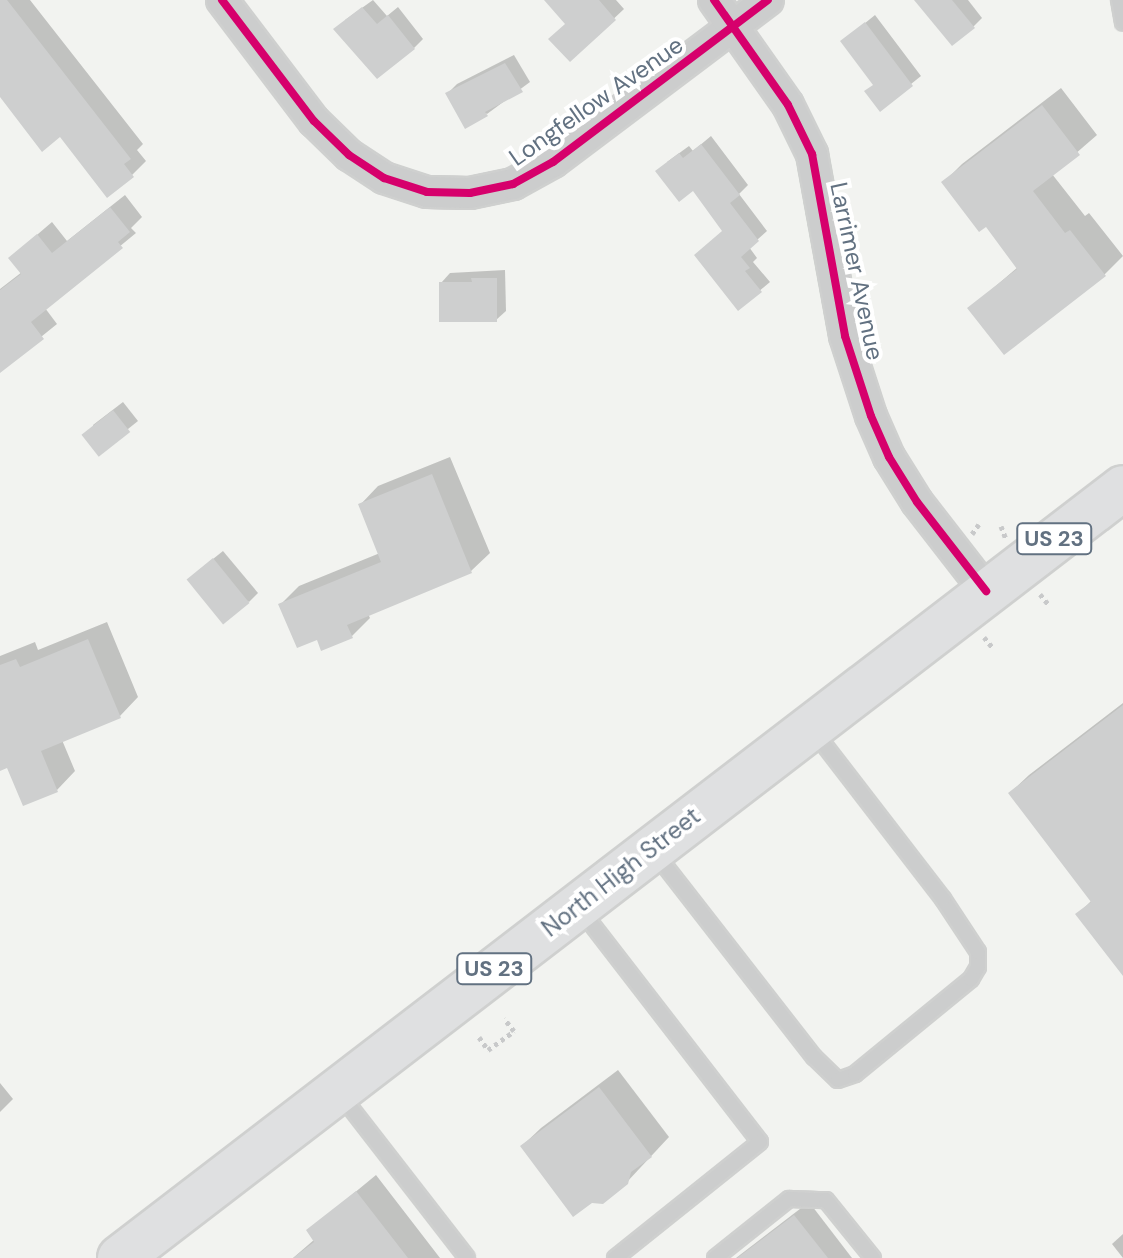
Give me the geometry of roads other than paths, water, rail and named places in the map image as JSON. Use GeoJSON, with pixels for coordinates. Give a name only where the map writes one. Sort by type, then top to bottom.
{"type":"FeatureCollection","features":[{"type":"Feature","properties":{"kind":"main road","name":"North High Street"},"geometry":{"type":"LineString","coordinates":[[120,1258],[1123,488]]}},
{"type":"Feature","properties":{"kind":"street","name":"Longfellow Avenue"},"geometry":{"type":"LineString","coordinates":[[222,0],[314,121],[349,155],[384,178],[427,192],[470,193],[513,184],[526,177],[601,127],[768,0]]}},
{"type":"Feature","properties":{"kind":"street","name":"Larrimer Avenue"},"geometry":{"type":"LineString","coordinates":[[714,0],[788,105],[812,154],[845,336],[871,416],[889,457],[917,502],[986,591]]}},
{"type":"Feature","properties":{"kind":"lane"},"geometry":{"type":"LineString","coordinates":[[1119,0],[1123,23]]}},
{"type":"Feature","properties":{"kind":"lane"},"geometry":{"type":"LineString","coordinates":[[652,848],[814,1057],[838,1080],[855,1074],[971,979],[978,967],[978,952],[943,899],[810,726]]}},
{"type":"Feature","properties":{"kind":"lane"},"geometry":{"type":"LineString","coordinates":[[578,905],[760,1142],[615,1258]]}},
{"type":"Feature","properties":{"kind":"lane"},"geometry":{"type":"LineString","coordinates":[[337,1091],[467,1258]]}},
{"type":"Feature","properties":{"kind":"lane"},"geometry":{"type":"LineString","coordinates":[[715,1258],[789,1199],[826,1200],[873,1258]]}}]}
